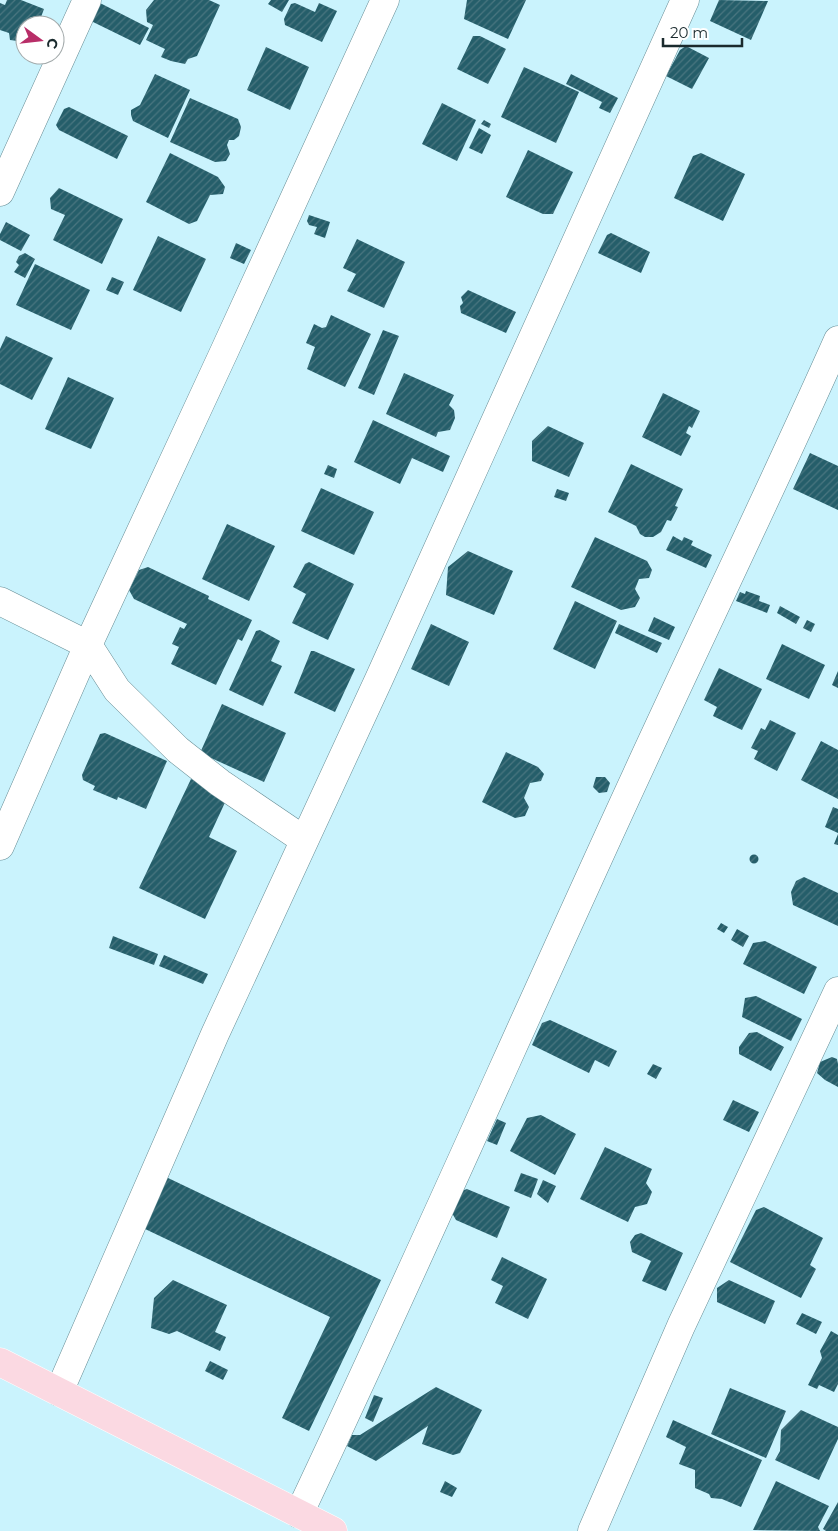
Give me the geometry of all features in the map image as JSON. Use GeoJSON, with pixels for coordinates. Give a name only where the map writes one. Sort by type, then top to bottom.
{"type":"FeatureCollection","features":[{"type":"Feature","properties":{"kind":"main road"},"geometry":{"type":"LineString","coordinates":[[0,1362],[333,1531]]}},
{"type":"Feature","properties":{"kind":"street"},"geometry":{"type":"LineString","coordinates":[[0,192],[87,0]]}},
{"type":"Feature","properties":{"kind":"street"},"geometry":{"type":"LineString","coordinates":[[0,846],[88,645],[385,0]]}},
{"type":"Feature","properties":{"kind":"street"},"geometry":{"type":"LineString","coordinates":[[59,1392],[214,1034],[685,0]]}},
{"type":"Feature","properties":{"kind":"street"},"geometry":{"type":"LineString","coordinates":[[299,1514],[376,1350],[640,767],[788,453],[838,340]]}},
{"type":"Feature","properties":{"kind":"street"},"geometry":{"type":"LineString","coordinates":[[0,601],[88,645],[117,690],[178,750],[220,783],[304,840]]}},
{"type":"Feature","properties":{"kind":"street"},"geometry":{"type":"LineString","coordinates":[[592,1531],[681,1326],[838,991]]}},
{"type":"Feature","properties":{"kind":"building"},"geometry":{"type":"Polygon","coordinates":[[[7,0],[21,0],[44,9],[42,15],[15,15],[15,41],[10,40],[9,33],[0,30],[0,3],[5,5],[7,0]]]}},
{"type":"Feature","properties":{"kind":"building"},"geometry":{"type":"Polygon","coordinates":[[[154,0],[209,0],[220,5],[197,56],[188,59],[185,64],[161,57],[165,49],[146,40],[153,25],[147,22],[146,10],[154,0]]]}},
{"type":"Feature","properties":{"kind":"building"},"geometry":{"type":"Polygon","coordinates":[[[271,0],[289,0],[282,12],[268,4],[271,0]]]}},
{"type":"Feature","properties":{"kind":"building"},"geometry":{"type":"Polygon","coordinates":[[[467,0],[526,0],[508,39],[464,19],[467,0]]]}},
{"type":"Feature","properties":{"kind":"building"},"geometry":{"type":"Polygon","coordinates":[[[719,0],[768,1],[751,40],[710,21],[719,0]]]}},
{"type":"Feature","properties":{"kind":"building"},"geometry":{"type":"Polygon","coordinates":[[[100,3],[149,28],[140,45],[91,21],[100,3]]]}},
{"type":"Feature","properties":{"kind":"building"},"geometry":{"type":"Polygon","coordinates":[[[295,3],[315,12],[319,3],[337,11],[322,42],[285,25],[284,19],[291,4],[295,3]]]}},
{"type":"Feature","properties":{"kind":"building"},"geometry":{"type":"Polygon","coordinates":[[[473,36],[480,36],[506,49],[488,84],[457,69],[473,36]]]}},
{"type":"Feature","properties":{"kind":"building"},"geometry":{"type":"Polygon","coordinates":[[[686,46],[709,58],[692,89],[666,76],[680,50],[686,46]]]}},
{"type":"Feature","properties":{"kind":"building"},"geometry":{"type":"Polygon","coordinates":[[[266,47],[309,67],[290,110],[247,90],[266,47]]]}},
{"type":"Feature","properties":{"kind":"building"},"geometry":{"type":"Polygon","coordinates":[[[524,67],[579,92],[556,143],[501,117],[524,67]]]}},
{"type":"Feature","properties":{"kind":"building"},"geometry":{"type":"Polygon","coordinates":[[[155,74],[190,90],[168,138],[133,121],[131,115],[131,110],[140,105],[155,74]]]}},
{"type":"Feature","properties":{"kind":"building"},"geometry":{"type":"Polygon","coordinates":[[[571,74],[618,98],[610,113],[599,108],[602,102],[566,84],[571,74]]]}},
{"type":"Feature","properties":{"kind":"building"},"geometry":{"type":"Polygon","coordinates":[[[190,98],[238,119],[241,127],[239,136],[234,140],[229,140],[227,145],[230,154],[226,161],[215,162],[170,142],[190,98]]]}},
{"type":"Feature","properties":{"kind":"building"},"geometry":{"type":"Polygon","coordinates":[[[442,103],[476,120],[457,161],[422,144],[442,103]]]}},
{"type":"Feature","properties":{"kind":"building"},"geometry":{"type":"Polygon","coordinates":[[[69,107],[128,136],[117,159],[59,130],[56,125],[64,109],[69,107]]]}},
{"type":"Feature","properties":{"kind":"building"},"geometry":{"type":"Polygon","coordinates":[[[484,120],[491,124],[489,128],[481,124],[484,120]]]}},
{"type":"Feature","properties":{"kind":"building"},"geometry":{"type":"Polygon","coordinates":[[[479,128],[491,135],[482,154],[469,148],[479,128]]]}},
{"type":"Feature","properties":{"kind":"building"},"geometry":{"type":"Polygon","coordinates":[[[528,150],[573,172],[553,214],[543,214],[506,197],[528,150]]]}},
{"type":"Feature","properties":{"kind":"building"},"geometry":{"type":"Polygon","coordinates":[[[170,153],[218,177],[225,187],[223,194],[210,195],[197,221],[189,224],[146,202],[170,153]]]}},
{"type":"Feature","properties":{"kind":"building"},"geometry":{"type":"Polygon","coordinates":[[[701,153],[745,174],[723,221],[674,198],[693,156],[701,153]]]}},
{"type":"Feature","properties":{"kind":"building"},"geometry":{"type":"Polygon","coordinates":[[[59,188],[123,219],[102,264],[53,240],[65,215],[51,209],[50,198],[59,188]]]}},
{"type":"Feature","properties":{"kind":"building"},"geometry":{"type":"Polygon","coordinates":[[[309,215],[330,222],[325,238],[314,234],[317,227],[309,225],[307,221],[309,215]]]}},
{"type":"Feature","properties":{"kind":"building"},"geometry":{"type":"Polygon","coordinates":[[[6,222],[30,235],[21,251],[0,240],[0,234],[6,222]]]}},
{"type":"Feature","properties":{"kind":"building"},"geometry":{"type":"Polygon","coordinates":[[[611,233],[650,252],[641,273],[598,253],[607,235],[611,233]]]}},
{"type":"Feature","properties":{"kind":"building"},"geometry":{"type":"Polygon","coordinates":[[[158,236],[206,259],[181,312],[133,290],[158,236]]]}},
{"type":"Feature","properties":{"kind":"building"},"geometry":{"type":"Polygon","coordinates":[[[357,239],[405,262],[384,308],[347,291],[356,274],[343,268],[357,239]]]}},
{"type":"Feature","properties":{"kind":"building"},"geometry":{"type":"Polygon","coordinates":[[[236,243],[251,250],[244,264],[230,258],[236,243]]]}},
{"type":"Feature","properties":{"kind":"building"},"geometry":{"type":"Polygon","coordinates":[[[25,253],[35,259],[25,278],[14,272],[19,265],[16,262],[19,256],[25,253]]]}},
{"type":"Feature","properties":{"kind":"building"},"geometry":{"type":"Polygon","coordinates":[[[35,264],[90,290],[71,330],[16,305],[35,264]]]}},
{"type":"Feature","properties":{"kind":"building"},"geometry":{"type":"Polygon","coordinates":[[[112,277],[124,282],[118,295],[106,290],[112,277]]]}},
{"type":"Feature","properties":{"kind":"building"},"geometry":{"type":"Polygon","coordinates":[[[468,290],[516,312],[506,333],[461,313],[460,306],[463,303],[461,297],[468,290]]]}},
{"type":"Feature","properties":{"kind":"building"},"geometry":{"type":"Polygon","coordinates":[[[331,315],[371,334],[345,387],[307,369],[315,347],[306,343],[314,324],[322,328],[326,327],[331,315]]]}},
{"type":"Feature","properties":{"kind":"building"},"geometry":{"type":"Polygon","coordinates":[[[383,330],[399,336],[374,395],[358,388],[383,330]]]}},
{"type":"Feature","properties":{"kind":"building"},"geometry":{"type":"Polygon","coordinates":[[[6,336],[53,358],[32,400],[0,384],[0,349],[6,336]]]}},
{"type":"Feature","properties":{"kind":"building"},"geometry":{"type":"Polygon","coordinates":[[[404,373],[454,395],[449,405],[454,410],[455,418],[450,430],[438,432],[436,437],[386,414],[404,373]]]}},
{"type":"Feature","properties":{"kind":"building"},"geometry":{"type":"Polygon","coordinates":[[[68,377],[114,398],[91,449],[45,429],[68,377]]]}},
{"type":"Feature","properties":{"kind":"building"},"geometry":{"type":"Polygon","coordinates":[[[663,393],[700,411],[692,428],[689,426],[686,433],[691,436],[681,456],[642,437],[663,393]]]}},
{"type":"Feature","properties":{"kind":"building"},"geometry":{"type":"Polygon","coordinates":[[[373,420],[450,456],[443,472],[412,458],[400,484],[354,462],[373,420]]]}},
{"type":"Feature","properties":{"kind":"building"},"geometry":{"type":"Polygon","coordinates":[[[548,426],[584,443],[569,477],[532,461],[532,441],[548,426]]]}},
{"type":"Feature","properties":{"kind":"building"},"geometry":{"type":"Polygon","coordinates":[[[810,453],[838,466],[838,510],[793,489],[810,453]]]}},
{"type":"Feature","properties":{"kind":"building"},"geometry":{"type":"Polygon","coordinates":[[[631,464],[683,489],[675,506],[678,507],[671,521],[667,520],[661,532],[653,537],[645,537],[640,534],[636,526],[608,512],[631,464]]]}},
{"type":"Feature","properties":{"kind":"building"},"geometry":{"type":"Polygon","coordinates":[[[328,465],[337,469],[334,478],[324,474],[328,465]]]}},
{"type":"Feature","properties":{"kind":"building"},"geometry":{"type":"Polygon","coordinates":[[[321,488],[374,512],[354,555],[301,531],[321,488]]]}},
{"type":"Feature","properties":{"kind":"building"},"geometry":{"type":"Polygon","coordinates":[[[557,489],[569,493],[566,501],[554,497],[557,489]]]}},
{"type":"Feature","properties":{"kind":"building"},"geometry":{"type":"Polygon","coordinates":[[[227,524],[275,546],[249,601],[202,579],[227,524]]]}},
{"type":"Feature","properties":{"kind":"building"},"geometry":{"type":"Polygon","coordinates":[[[673,536],[682,541],[684,537],[693,541],[691,545],[712,555],[706,568],[666,550],[673,536]]]}},
{"type":"Feature","properties":{"kind":"building"},"geometry":{"type":"Polygon","coordinates":[[[595,537],[647,561],[652,570],[649,578],[639,579],[635,589],[640,598],[635,607],[621,610],[571,587],[595,537]]]}},
{"type":"Feature","properties":{"kind":"building"},"geometry":{"type":"Polygon","coordinates":[[[468,551],[513,571],[494,615],[446,595],[448,567],[468,551]]]}},
{"type":"Feature","properties":{"kind":"building"},"geometry":{"type":"Polygon","coordinates":[[[309,562],[354,584],[328,640],[292,623],[306,594],[293,587],[305,564],[309,562]]]}},
{"type":"Feature","properties":{"kind":"building"},"geometry":{"type":"Polygon","coordinates":[[[148,567],[209,596],[208,599],[252,620],[242,641],[238,639],[216,685],[171,664],[179,647],[172,644],[180,627],[184,629],[187,624],[134,599],[129,590],[139,570],[148,567]]]}},
{"type":"Feature","properties":{"kind":"building"},"geometry":{"type":"Polygon","coordinates":[[[746,591],[760,596],[759,601],[770,605],[767,613],[736,601],[740,592],[745,594],[746,591]]]}},
{"type":"Feature","properties":{"kind":"building"},"geometry":{"type":"Polygon","coordinates":[[[575,601],[617,621],[595,669],[553,649],[575,601]]]}},
{"type":"Feature","properties":{"kind":"building"},"geometry":{"type":"Polygon","coordinates":[[[780,606],[800,617],[796,624],[777,613],[780,606]]]}},
{"type":"Feature","properties":{"kind":"building"},"geometry":{"type":"Polygon","coordinates":[[[654,617],[675,627],[669,640],[648,631],[654,617]]]}},
{"type":"Feature","properties":{"kind":"building"},"geometry":{"type":"Polygon","coordinates":[[[807,620],[815,624],[811,632],[803,628],[807,620]]]}},
{"type":"Feature","properties":{"kind":"building"},"geometry":{"type":"Polygon","coordinates":[[[431,624],[469,642],[449,686],[411,669],[431,624]]]}},
{"type":"Feature","properties":{"kind":"building"},"geometry":{"type":"Polygon","coordinates":[[[619,624],[662,643],[657,653],[615,633],[619,624]]]}},
{"type":"Feature","properties":{"kind":"building"},"geometry":{"type":"Polygon","coordinates":[[[260,630],[280,641],[271,661],[282,666],[263,706],[229,690],[256,631],[260,630]]]}},
{"type":"Feature","properties":{"kind":"building"},"geometry":{"type":"Polygon","coordinates":[[[782,644],[825,665],[809,699],[766,679],[782,644]]]}},
{"type":"Feature","properties":{"kind":"building"},"geometry":{"type":"Polygon","coordinates":[[[311,651],[355,669],[335,712],[294,693],[311,651]]]}},
{"type":"Feature","properties":{"kind":"building"},"geometry":{"type":"Polygon","coordinates":[[[719,668],[762,689],[742,730],[713,716],[717,707],[704,700],[719,668]]]}},
{"type":"Feature","properties":{"kind":"building"},"geometry":{"type":"Polygon","coordinates":[[[838,671],[838,688],[832,685],[838,671]]]}},
{"type":"Feature","properties":{"kind":"building"},"geometry":{"type":"Polygon","coordinates":[[[222,704],[286,733],[264,782],[200,753],[222,704]]]}},
{"type":"Feature","properties":{"kind":"building"},"geometry":{"type":"Polygon","coordinates":[[[770,720],[796,733],[777,771],[754,759],[758,751],[751,748],[761,728],[765,730],[770,720]]]}},
{"type":"Feature","properties":{"kind":"building"},"geometry":{"type":"Polygon","coordinates":[[[105,733],[167,761],[146,809],[118,797],[117,800],[93,790],[95,786],[83,780],[82,775],[100,734],[105,733]]]}},
{"type":"Feature","properties":{"kind":"building"},"geometry":{"type":"Polygon","coordinates":[[[821,741],[838,750],[838,799],[801,780],[821,741]]]}},
{"type":"Feature","properties":{"kind":"building"},"geometry":{"type":"Polygon","coordinates":[[[506,752],[538,767],[544,774],[541,781],[530,783],[524,798],[529,807],[525,816],[515,818],[482,802],[506,752]]]}},
{"type":"Feature","properties":{"kind":"building"},"geometry":{"type":"Polygon","coordinates":[[[596,777],[605,777],[610,783],[607,792],[599,793],[593,787],[596,777]]]}},
{"type":"Feature","properties":{"kind":"building"},"geometry":{"type":"Polygon","coordinates":[[[191,779],[228,796],[209,837],[237,851],[205,919],[139,888],[191,779]]]}},
{"type":"Feature","properties":{"kind":"building"},"geometry":{"type":"Polygon","coordinates":[[[833,807],[838,809],[838,833],[825,827],[833,807]]]}},
{"type":"Feature","properties":{"kind":"building"},"geometry":{"type":"Polygon","coordinates":[[[838,834],[838,845],[834,844],[838,834]]]}},
{"type":"Feature","properties":{"kind":"building"},"geometry":{"type":"Polygon","coordinates":[[[754,854],[759,859],[754,864],[749,859],[754,854]]]}},
{"type":"Feature","properties":{"kind":"building"},"geometry":{"type":"Polygon","coordinates":[[[804,877],[838,893],[838,926],[793,905],[791,892],[796,881],[804,877]]]}},
{"type":"Feature","properties":{"kind":"building"},"geometry":{"type":"Polygon","coordinates":[[[721,923],[728,927],[724,933],[717,929],[721,923]]]}},
{"type":"Feature","properties":{"kind":"building"},"geometry":{"type":"Polygon","coordinates":[[[737,929],[749,936],[743,947],[731,940],[737,929]]]}},
{"type":"Feature","properties":{"kind":"building"},"geometry":{"type":"Polygon","coordinates":[[[113,936],[158,954],[154,965],[109,948],[113,936]]]}},
{"type":"Feature","properties":{"kind":"building"},"geometry":{"type":"Polygon","coordinates":[[[765,941],[817,967],[804,994],[743,964],[753,943],[765,941]]]}},
{"type":"Feature","properties":{"kind":"building"},"geometry":{"type":"Polygon","coordinates":[[[164,955],[208,974],[203,984],[159,966],[164,955]]]}},
{"type":"Feature","properties":{"kind":"building"},"geometry":{"type":"Polygon","coordinates":[[[756,996],[802,1019],[791,1041],[742,1017],[745,998],[756,996]]]}},
{"type":"Feature","properties":{"kind":"building"},"geometry":{"type":"Polygon","coordinates":[[[550,1020],[617,1051],[609,1067],[595,1060],[589,1073],[532,1045],[542,1023],[550,1020]]]}},
{"type":"Feature","properties":{"kind":"building"},"geometry":{"type":"Polygon","coordinates":[[[757,1032],[784,1047],[771,1071],[739,1054],[739,1047],[749,1033],[757,1032]]]}},
{"type":"Feature","properties":{"kind":"building"},"geometry":{"type":"Polygon","coordinates":[[[832,1057],[837,1059],[838,1064],[838,1087],[817,1073],[820,1062],[832,1057]]]}},
{"type":"Feature","properties":{"kind":"building"},"geometry":{"type":"Polygon","coordinates":[[[653,1064],[662,1068],[656,1079],[647,1074],[653,1064]]]}},
{"type":"Feature","properties":{"kind":"building"},"geometry":{"type":"Polygon","coordinates":[[[733,1100],[759,1112],[749,1132],[723,1120],[733,1100]]]}},
{"type":"Feature","properties":{"kind":"building"},"geometry":{"type":"Polygon","coordinates":[[[541,1115],[576,1134],[555,1175],[510,1151],[527,1118],[541,1115]]]}},
{"type":"Feature","properties":{"kind":"building"},"geometry":{"type":"Polygon","coordinates":[[[497,1119],[506,1123],[497,1145],[487,1141],[497,1119]]]}},
{"type":"Feature","properties":{"kind":"building"},"geometry":{"type":"Polygon","coordinates":[[[605,1147],[652,1169],[646,1183],[652,1192],[647,1204],[635,1207],[628,1222],[580,1199],[605,1147]]]}},
{"type":"Feature","properties":{"kind":"building"},"geometry":{"type":"Polygon","coordinates":[[[521,1173],[538,1179],[531,1198],[514,1191],[521,1173]]]}},
{"type":"Feature","properties":{"kind":"building"},"geometry":{"type":"Polygon","coordinates":[[[166,1177],[381,1280],[309,1431],[282,1418],[330,1317],[143,1228],[166,1177]]]}},
{"type":"Feature","properties":{"kind":"building"},"geometry":{"type":"Polygon","coordinates":[[[543,1180],[556,1186],[548,1203],[537,1194],[543,1180]]]}},
{"type":"Feature","properties":{"kind":"building"},"geometry":{"type":"Polygon","coordinates":[[[467,1189],[510,1207],[497,1238],[456,1220],[452,1213],[461,1191],[467,1189]]]}},
{"type":"Feature","properties":{"kind":"building"},"geometry":{"type":"Polygon","coordinates":[[[764,1207],[823,1238],[810,1265],[816,1269],[801,1298],[730,1262],[756,1210],[764,1207]]]}},
{"type":"Feature","properties":{"kind":"building"},"geometry":{"type":"Polygon","coordinates":[[[641,1233],[683,1253],[666,1291],[642,1281],[651,1261],[632,1252],[630,1242],[635,1235],[641,1233]]]}},
{"type":"Feature","properties":{"kind":"building"},"geometry":{"type":"Polygon","coordinates":[[[502,1257],[547,1279],[528,1319],[495,1303],[503,1286],[491,1280],[502,1257]]]}},
{"type":"Feature","properties":{"kind":"building"},"geometry":{"type":"Polygon","coordinates":[[[173,1280],[227,1305],[215,1332],[226,1337],[220,1351],[177,1331],[169,1334],[151,1328],[154,1298],[173,1280]]]}},
{"type":"Feature","properties":{"kind":"building"},"geometry":{"type":"Polygon","coordinates":[[[729,1280],[775,1301],[765,1324],[717,1302],[717,1288],[729,1280]]]}},
{"type":"Feature","properties":{"kind":"building"},"geometry":{"type":"Polygon","coordinates":[[[802,1313],[822,1322],[816,1334],[796,1324],[802,1313]]]}},
{"type":"Feature","properties":{"kind":"building"},"geometry":{"type":"Polygon","coordinates":[[[831,1331],[838,1335],[838,1384],[834,1392],[819,1385],[817,1389],[808,1385],[822,1358],[820,1351],[831,1331]]]}},
{"type":"Feature","properties":{"kind":"building"},"geometry":{"type":"Polygon","coordinates":[[[210,1361],[228,1370],[223,1380],[205,1371],[210,1361]]]}},
{"type":"Feature","properties":{"kind":"building"},"geometry":{"type":"Polygon","coordinates":[[[436,1387],[482,1410],[460,1453],[453,1455],[422,1444],[428,1426],[376,1461],[347,1446],[352,1435],[360,1435],[436,1387]]]}},
{"type":"Feature","properties":{"kind":"building"},"geometry":{"type":"Polygon","coordinates":[[[730,1388],[786,1411],[766,1458],[711,1434],[730,1388]]]}},
{"type":"Feature","properties":{"kind":"building"},"geometry":{"type":"Polygon","coordinates":[[[374,1395],[383,1398],[373,1422],[365,1418],[374,1395]]]}},
{"type":"Feature","properties":{"kind":"building"},"geometry":{"type":"Polygon","coordinates":[[[801,1410],[838,1427],[838,1439],[819,1480],[775,1460],[780,1451],[781,1430],[801,1410]]]}},
{"type":"Feature","properties":{"kind":"building"},"geometry":{"type":"Polygon","coordinates":[[[673,1420],[762,1460],[741,1507],[722,1499],[711,1498],[709,1494],[695,1488],[695,1470],[679,1464],[686,1447],[666,1437],[673,1420]]]}},
{"type":"Feature","properties":{"kind":"building"},"geometry":{"type":"Polygon","coordinates":[[[445,1481],[457,1488],[452,1497],[440,1492],[445,1481]]]}},
{"type":"Feature","properties":{"kind":"building"},"geometry":{"type":"Polygon","coordinates":[[[776,1481],[829,1506],[818,1527],[820,1531],[753,1530],[776,1481]]]}},
{"type":"Feature","properties":{"kind":"building"},"geometry":{"type":"Polygon","coordinates":[[[838,1502],[838,1531],[826,1531],[823,1529],[838,1502]]]}}]}
